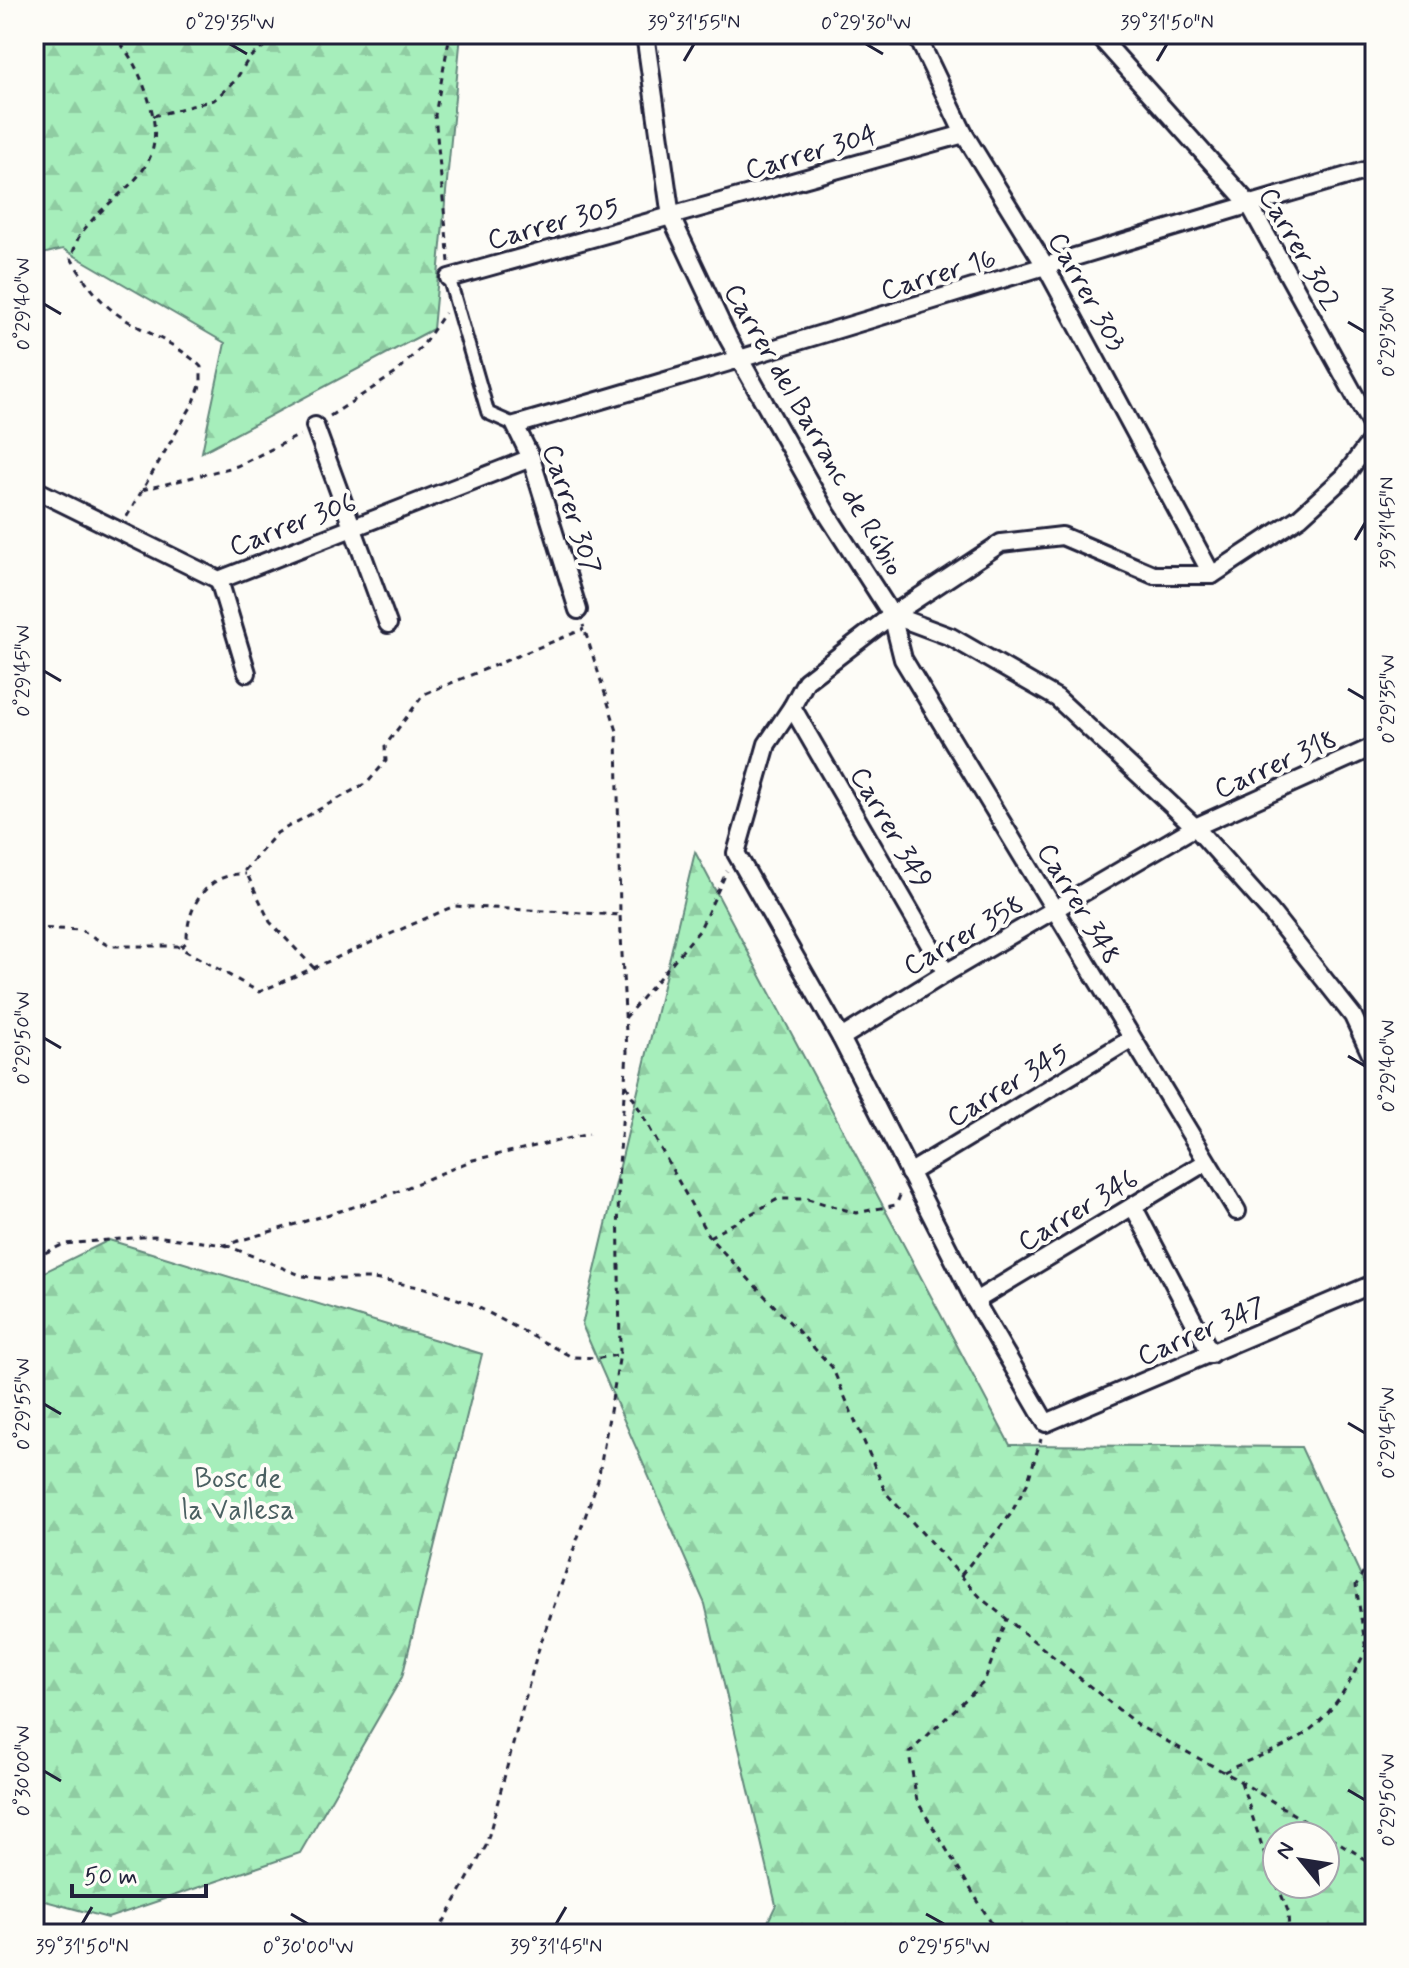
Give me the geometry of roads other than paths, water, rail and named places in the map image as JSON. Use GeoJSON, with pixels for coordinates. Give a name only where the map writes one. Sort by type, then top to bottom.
{"type":"FeatureCollection","features":[{"type":"Feature","properties":{"kind":"street","name":"Carrer del Barranc de Rúbio"},"geometry":{"type":"LineString","coordinates":[[645,34],[671,217],[741,361],[827,514],[892,615],[951,637],[1057,698],[1195,827],[1270,911],[1353,1016],[1375,1063]]}},
{"type":"Feature","properties":{"kind":"street","name":"Carrer 303"},"geometry":{"type":"LineString","coordinates":[[916,34],[964,134],[1046,267],[1212,575]]}},
{"type":"Feature","properties":{"kind":"street","name":"Carrer 302"},"geometry":{"type":"LineString","coordinates":[[1097,34],[1249,204],[1375,434]]}},
{"type":"Feature","properties":{"kind":"street","name":"Carrer 304"},"geometry":{"type":"LineString","coordinates":[[671,217],[964,134]]}},
{"type":"Feature","properties":{"kind":"street","name":"Carrer 16"},"geometry":{"type":"LineString","coordinates":[[515,425],[741,361],[1375,168]]}},
{"type":"Feature","properties":{"kind":"street","name":"Carrer 305"},"geometry":{"type":"LineString","coordinates":[[449,278],[671,217]]}},
{"type":"Feature","properties":{"kind":"street"},"geometry":{"type":"LineString","coordinates":[[449,278],[488,413],[515,425]]}},
{"type":"Feature","properties":{"kind":"street","name":"Carrer 307"},"geometry":{"type":"LineString","coordinates":[[515,425],[531,458],[578,610]]}},
{"type":"Feature","properties":{"kind":"street"},"geometry":{"type":"LineString","coordinates":[[315,426],[388,624]]}},
{"type":"Feature","properties":{"kind":"street"},"geometry":{"type":"LineString","coordinates":[[975,1301],[841,1038],[736,853],[767,744],[806,681],[892,615],[1001,543],[1062,536],[1154,575],[1212,575],[1300,517],[1344,477],[1375,434]]}},
{"type":"Feature","properties":{"kind":"street","name":"Carrer 306"},"geometry":{"type":"LineString","coordinates":[[34,489],[219,580],[531,458]]}},
{"type":"Feature","properties":{"kind":"street"},"geometry":{"type":"LineString","coordinates":[[219,580],[247,673]]}},
{"type":"Feature","properties":{"kind":"street","name":"Carrer 348"},"geometry":{"type":"LineString","coordinates":[[892,615],[903,659],[1237,1211]]}},
{"type":"Feature","properties":{"kind":"street","name":"Carrer 349"},"geometry":{"type":"LineString","coordinates":[[792,707],[946,973]]}},
{"type":"Feature","properties":{"kind":"street","name":"Carrer 318"},"geometry":{"type":"LineString","coordinates":[[1195,827],[1375,746]]}},
{"type":"Feature","properties":{"kind":"street","name":"Carrer 358"},"geometry":{"type":"LineString","coordinates":[[841,1038],[1195,827]]}},
{"type":"Feature","properties":{"kind":"street","name":"Carrer 345"},"geometry":{"type":"LineString","coordinates":[[909,1173],[1131,1039]]}},
{"type":"Feature","properties":{"kind":"street","name":"Carrer 346"},"geometry":{"type":"LineString","coordinates":[[975,1301],[1206,1162]]}},
{"type":"Feature","properties":{"kind":"street"},"geometry":{"type":"LineString","coordinates":[[1133,1206],[1211,1354]]}},
{"type":"Feature","properties":{"kind":"street","name":"Carrer 347"},"geometry":{"type":"LineString","coordinates":[[975,1301],[1046,1423],[1375,1283]]}},
{"type":"Feature","properties":{"kind":"park label","name":"Bosc de la Vallesa"},"geometry":{"type":"Point","coordinates":[238,1493]}}]}
